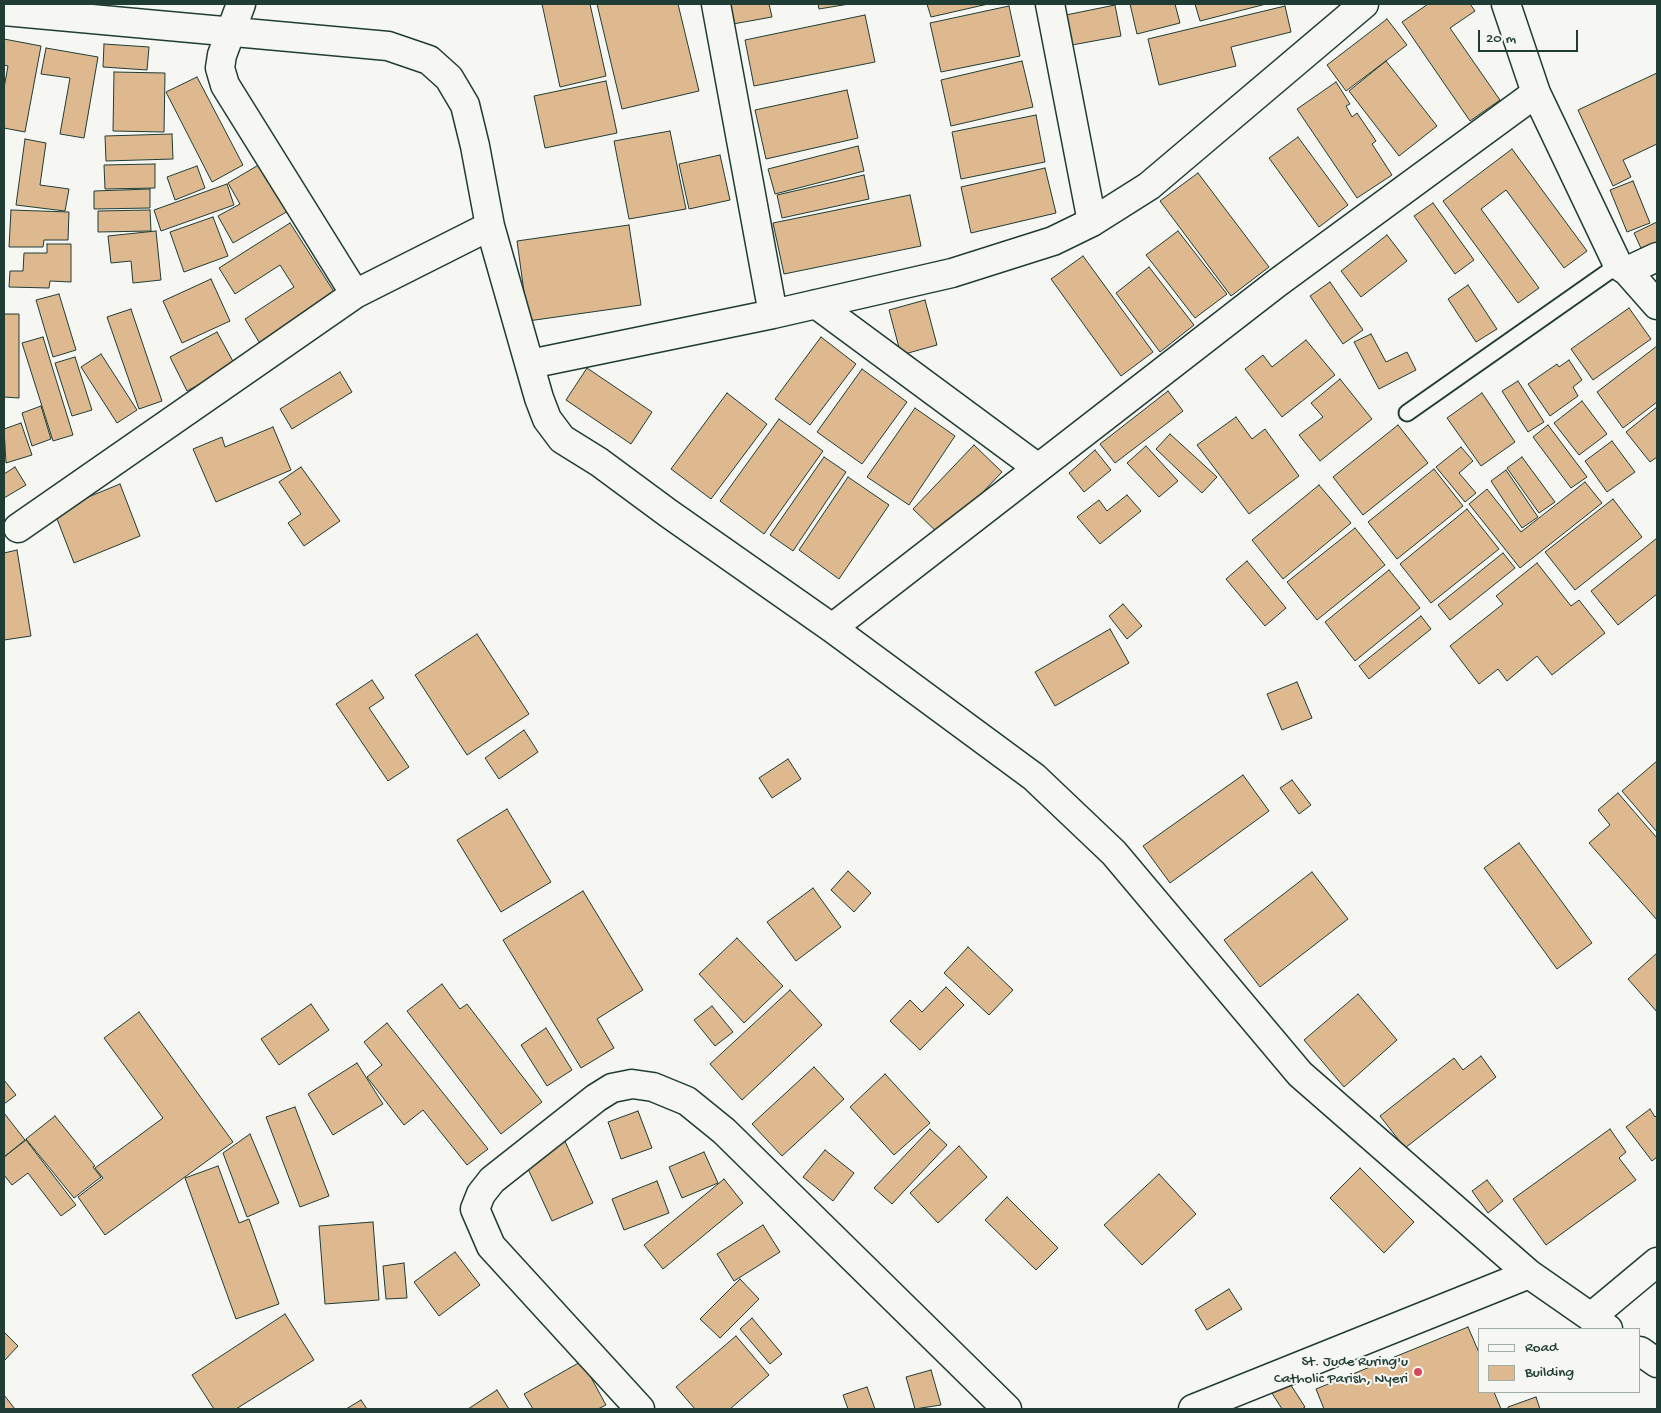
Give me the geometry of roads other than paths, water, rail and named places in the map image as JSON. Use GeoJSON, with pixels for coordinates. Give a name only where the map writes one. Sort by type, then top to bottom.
{"type":"FeatureCollection","features":[{"type":"Feature","properties":{"kind":"street"},"geometry":{"type":"LineString","coordinates":[[241,4],[232,33],[222,55],[220,68],[225,86],[354,294]]}},
{"type":"Feature","properties":{"kind":"street"},"geometry":{"type":"LineString","coordinates":[[716,4],[773,314]]}},
{"type":"Feature","properties":{"kind":"street"},"geometry":{"type":"LineString","coordinates":[[1050,4],[1092,222]]}},
{"type":"Feature","properties":{"kind":"street"},"geometry":{"type":"LineString","coordinates":[[530,364],[773,314],[952,273],[1053,241],[1092,222],[1150,186],[1364,4]]}},
{"type":"Feature","properties":{"kind":"street"},"geometry":{"type":"LineString","coordinates":[[1506,4],[1536,93],[1622,268],[1657,305]]}},
{"type":"Feature","properties":{"kind":"street"},"geometry":{"type":"LineString","coordinates":[[4,11],[388,46],[429,60],[449,78],[465,105],[490,226],[530,364],[547,419],[562,439],[599,462],[668,514],[832,628],[1034,776],[1114,853],[1300,1074],[1529,1274],[1599,1323],[1657,1262]]}},
{"type":"Feature","properties":{"kind":"street"},"geometry":{"type":"LineString","coordinates":[[832,628],[1277,283],[1536,93]]}},
{"type":"Feature","properties":{"kind":"street"},"geometry":{"type":"LineString","coordinates":[[18,528],[354,294],[490,226]]}},
{"type":"Feature","properties":{"kind":"street"},"geometry":{"type":"LineString","coordinates":[[1622,268],[1657,257]]}},
{"type":"Feature","properties":{"kind":"street"},"geometry":{"type":"LineString","coordinates":[[816,304],[1038,468]]}},
{"type":"Feature","properties":{"kind":"street"},"geometry":{"type":"LineString","coordinates":[[640,1409],[491,1246],[475,1209],[481,1194],[492,1180],[596,1098],[612,1088],[632,1084],[653,1087],[687,1101],[724,1131],[1007,1409]]}},
{"type":"Feature","properties":{"kind":"street"},"geometry":{"type":"LineString","coordinates":[[1193,1409],[1529,1274]]}},
{"type":"Feature","properties":{"kind":"street"},"geometry":{"type":"LineString","coordinates":[[1641,1352],[1657,1363]]}},
{"type":"Feature","properties":{"kind":"lane"},"geometry":{"type":"LineString","coordinates":[[1407,413],[1622,268]]}},
{"type":"Feature","properties":{"kind":"place","name":"St. Jude Ruring'u Catholic Parish, Nyeri"},"geometry":{"type":"Point","coordinates":[1418,1372]}}]}
